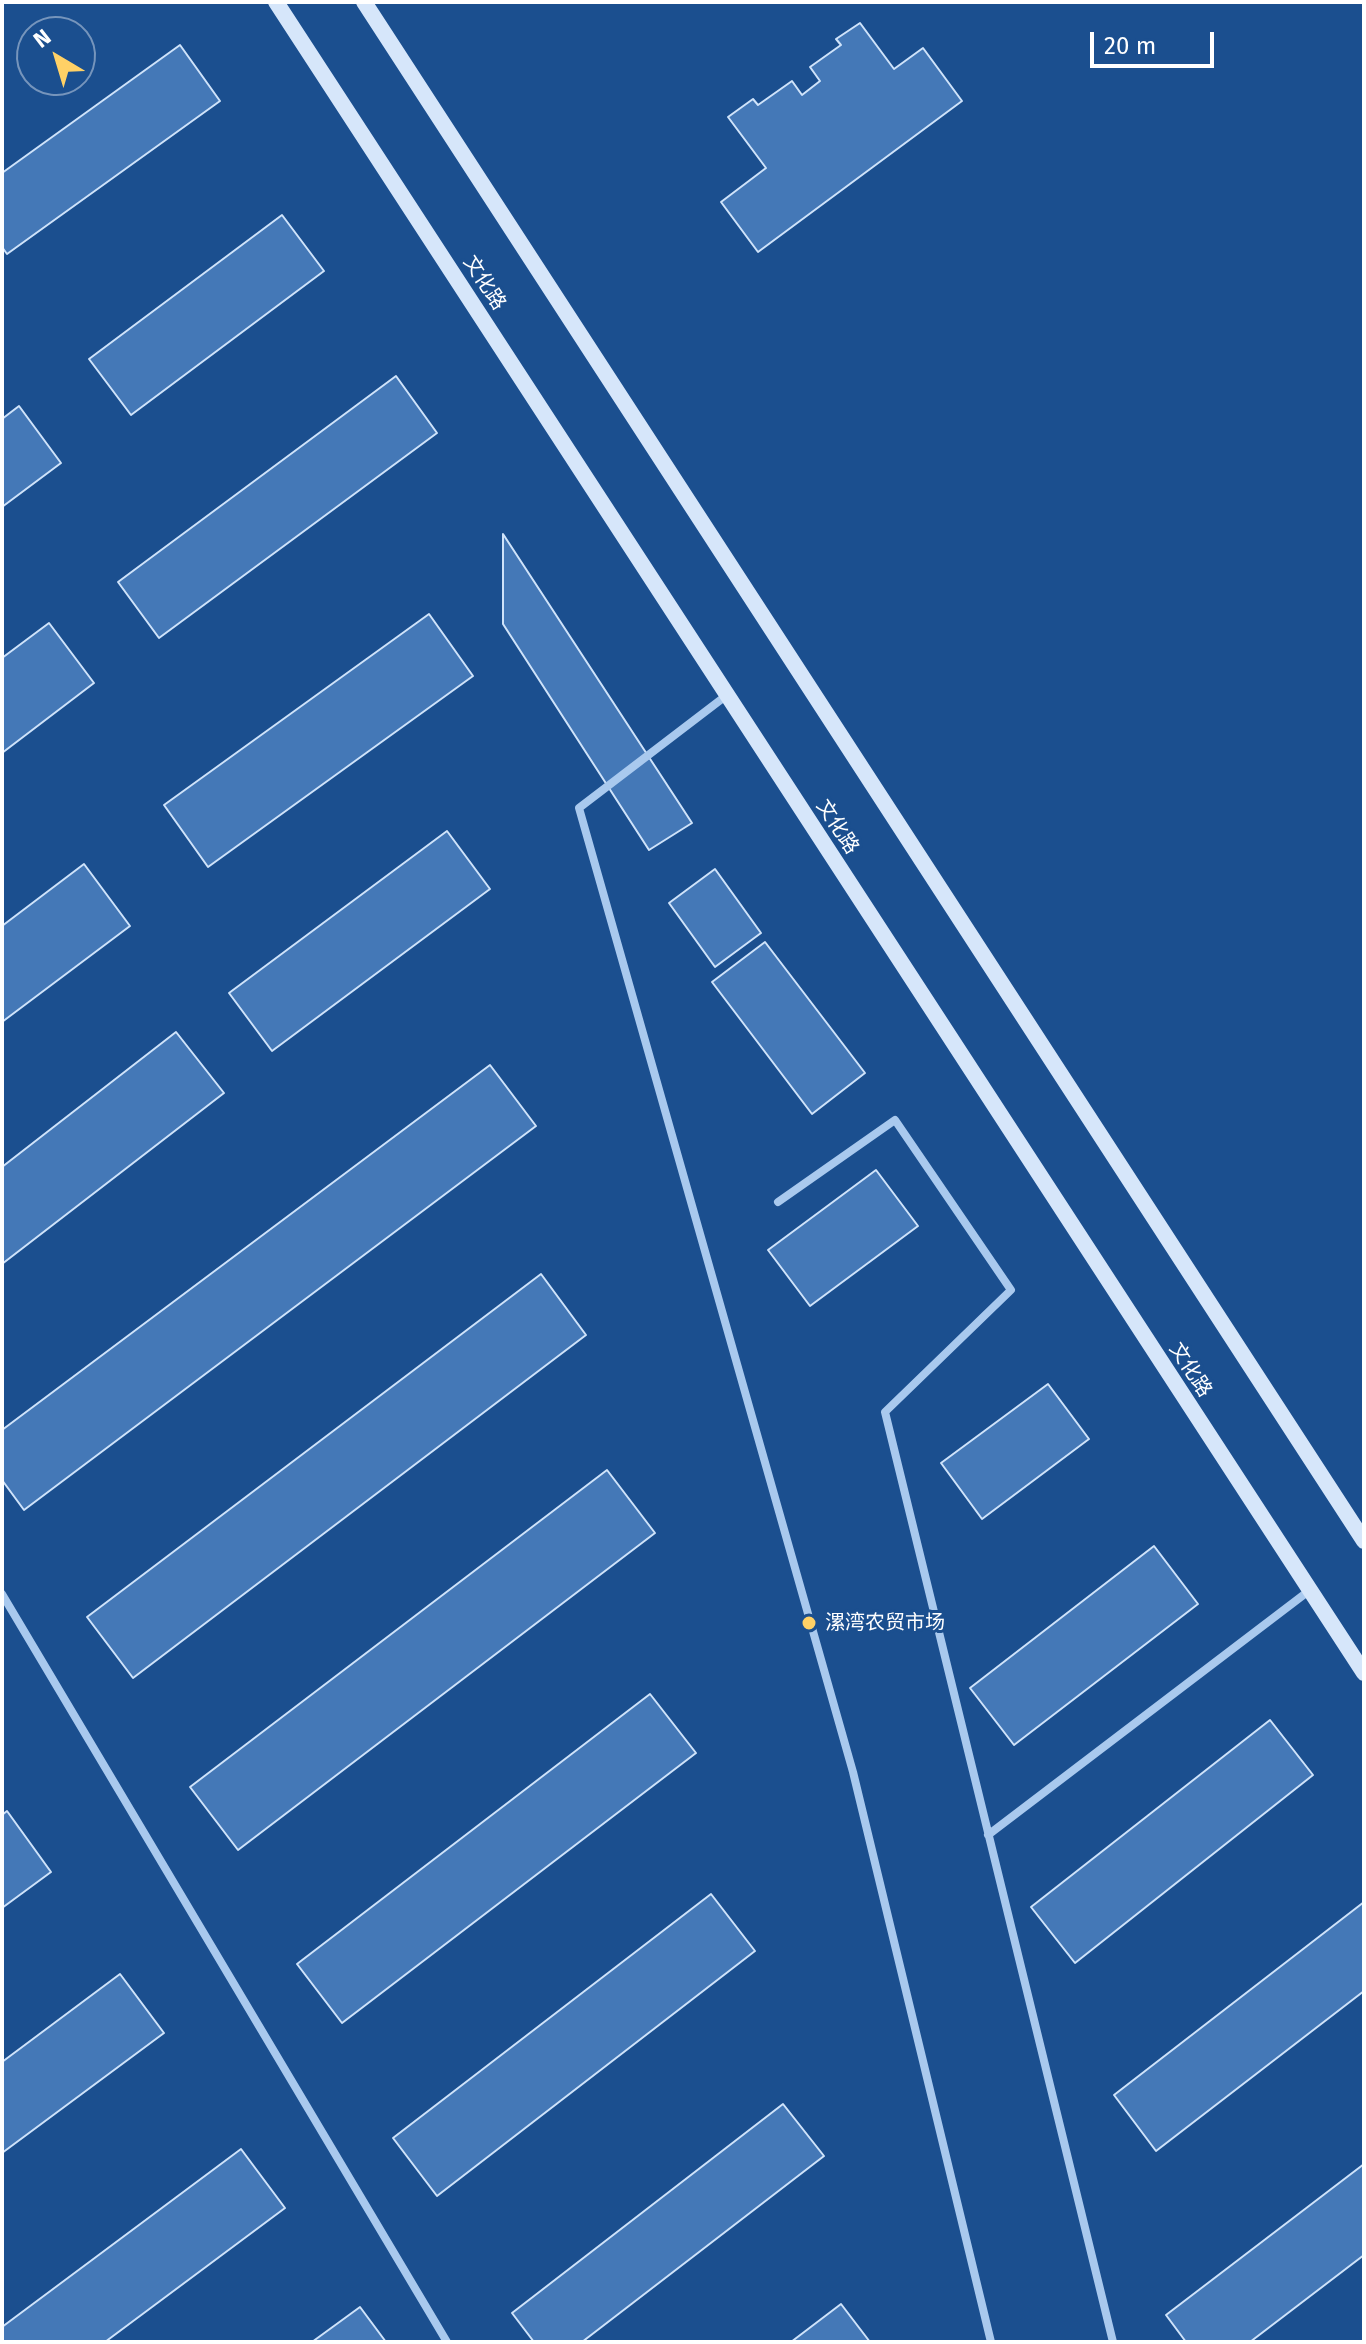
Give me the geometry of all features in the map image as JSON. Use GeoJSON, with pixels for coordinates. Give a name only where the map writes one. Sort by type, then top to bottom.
{"type":"FeatureCollection","features":[{"type":"Feature","properties":{"kind":"street","name":"文化路"},"geometry":{"type":"LineString","coordinates":[[276,2],[1364,1673]]}},
{"type":"Feature","properties":{"kind":"street"},"geometry":{"type":"LineString","coordinates":[[364,2],[1364,1541]]}},
{"type":"Feature","properties":{"kind":"street"},"geometry":{"type":"LineString","coordinates":[[728,695],[579,808],[853,1772],[991,2342]]}},
{"type":"Feature","properties":{"kind":"street"},"geometry":{"type":"LineString","coordinates":[[778,1202],[895,1120],[1011,1290],[885,1412],[1113,2342]]}},
{"type":"Feature","properties":{"kind":"street"},"geometry":{"type":"LineString","coordinates":[[988,1835],[1310,1590]]}},
{"type":"Feature","properties":{"kind":"street"},"geometry":{"type":"LineString","coordinates":[[2,1594],[447,2342]]}},
{"type":"Feature","properties":{"kind":"building"},"geometry":{"type":"Polygon","coordinates":[[[860,23],[894,69],[923,48],[962,101],[758,252],[721,202],[766,168],[728,117],[753,99],[758,105],[792,81],[802,95],[820,81],[810,67],[841,45],[836,39],[860,23]]]}},
{"type":"Feature","properties":{"kind":"building"},"geometry":{"type":"Polygon","coordinates":[[[180,45],[220,101],[7,254],[2,247],[2,173],[180,45]]]}},
{"type":"Feature","properties":{"kind":"building"},"geometry":{"type":"Polygon","coordinates":[[[282,215],[324,271],[131,415],[89,359],[282,215]]]}},
{"type":"Feature","properties":{"kind":"building"},"geometry":{"type":"Polygon","coordinates":[[[396,376],[437,433],[159,638],[118,582],[396,376]]]}},
{"type":"Feature","properties":{"kind":"building"},"geometry":{"type":"Polygon","coordinates":[[[19,406],[61,463],[2,507],[2,419],[19,406]]]}},
{"type":"Feature","properties":{"kind":"building"},"geometry":{"type":"Polygon","coordinates":[[[503,534],[692,823],[649,850],[503,624],[503,534]]]}},
{"type":"Feature","properties":{"kind":"building"},"geometry":{"type":"Polygon","coordinates":[[[429,614],[473,676],[208,867],[164,805],[429,614]]]}},
{"type":"Feature","properties":{"kind":"building"},"geometry":{"type":"Polygon","coordinates":[[[49,623],[94,683],[2,753],[2,658],[49,623]]]}},
{"type":"Feature","properties":{"kind":"building"},"geometry":{"type":"Polygon","coordinates":[[[447,831],[490,889],[272,1051],[229,993],[447,831]]]}},
{"type":"Feature","properties":{"kind":"building"},"geometry":{"type":"Polygon","coordinates":[[[84,864],[130,926],[2,1022],[2,926],[84,864]]]}},
{"type":"Feature","properties":{"kind":"building"},"geometry":{"type":"Polygon","coordinates":[[[715,869],[761,933],[715,967],[669,903],[715,869]]]}},
{"type":"Feature","properties":{"kind":"building"},"geometry":{"type":"Polygon","coordinates":[[[765,942],[865,1073],[812,1114],[712,982],[765,942]]]}},
{"type":"Feature","properties":{"kind":"building"},"geometry":{"type":"Polygon","coordinates":[[[176,1032],[224,1093],[2,1264],[2,1167],[176,1032]]]}},
{"type":"Feature","properties":{"kind":"building"},"geometry":{"type":"Polygon","coordinates":[[[490,1065],[536,1126],[24,1510],[2,1480],[2,1430],[490,1065]]]}},
{"type":"Feature","properties":{"kind":"building"},"geometry":{"type":"Polygon","coordinates":[[[876,1170],[918,1226],[810,1306],[768,1250],[876,1170]]]}},
{"type":"Feature","properties":{"kind":"building"},"geometry":{"type":"Polygon","coordinates":[[[541,1274],[586,1335],[133,1678],[87,1617],[541,1274]]]}},
{"type":"Feature","properties":{"kind":"building"},"geometry":{"type":"Polygon","coordinates":[[[1048,1384],[1089,1439],[982,1519],[941,1463],[1048,1384]]]}},
{"type":"Feature","properties":{"kind":"building"},"geometry":{"type":"Polygon","coordinates":[[[607,1470],[655,1533],[238,1850],[190,1787],[607,1470]]]}},
{"type":"Feature","properties":{"kind":"building"},"geometry":{"type":"Polygon","coordinates":[[[1154,1546],[1198,1604],[1014,1745],[970,1688],[1154,1546]]]}},
{"type":"Feature","properties":{"kind":"building"},"geometry":{"type":"Polygon","coordinates":[[[650,1694],[696,1753],[342,2023],[297,1964],[650,1694]]]}},
{"type":"Feature","properties":{"kind":"building"},"geometry":{"type":"Polygon","coordinates":[[[1270,1720],[1313,1775],[1075,1963],[1031,1907],[1270,1720]]]}},
{"type":"Feature","properties":{"kind":"building"},"geometry":{"type":"Polygon","coordinates":[[[7,1811],[51,1872],[2,1908],[2,1815],[7,1811]]]}},
{"type":"Feature","properties":{"kind":"building"},"geometry":{"type":"Polygon","coordinates":[[[711,1894],[755,1951],[437,2196],[393,2138],[711,1894]]]}},
{"type":"Feature","properties":{"kind":"building"},"geometry":{"type":"Polygon","coordinates":[[[1364,1902],[1364,1991],[1156,2151],[1114,2095],[1364,1902]]]}},
{"type":"Feature","properties":{"kind":"building"},"geometry":{"type":"Polygon","coordinates":[[[120,1974],[164,2033],[2,2153],[2,2062],[120,1974]]]}},
{"type":"Feature","properties":{"kind":"building"},"geometry":{"type":"Polygon","coordinates":[[[783,2104],[824,2156],[582,2342],[534,2342],[512,2313],[783,2104]]]}},
{"type":"Feature","properties":{"kind":"building"},"geometry":{"type":"Polygon","coordinates":[[[241,2149],[285,2208],[105,2342],[2,2342],[2,2327],[241,2149]]]}},
{"type":"Feature","properties":{"kind":"building"},"geometry":{"type":"Polygon","coordinates":[[[1364,2164],[1364,2255],[1250,2342],[1186,2342],[1166,2315],[1364,2164]]]}},
{"type":"Feature","properties":{"kind":"building"},"geometry":{"type":"Polygon","coordinates":[[[841,2304],[870,2342],[791,2342],[841,2304]]]}},
{"type":"Feature","properties":{"kind":"building"},"geometry":{"type":"Polygon","coordinates":[[[360,2307],[386,2342],[312,2342],[360,2307]]]}},
{"type":"Feature","properties":{"kind":"place","name":"漯湾农贸市场"},"geometry":{"type":"Point","coordinates":[809,1623]}}]}
